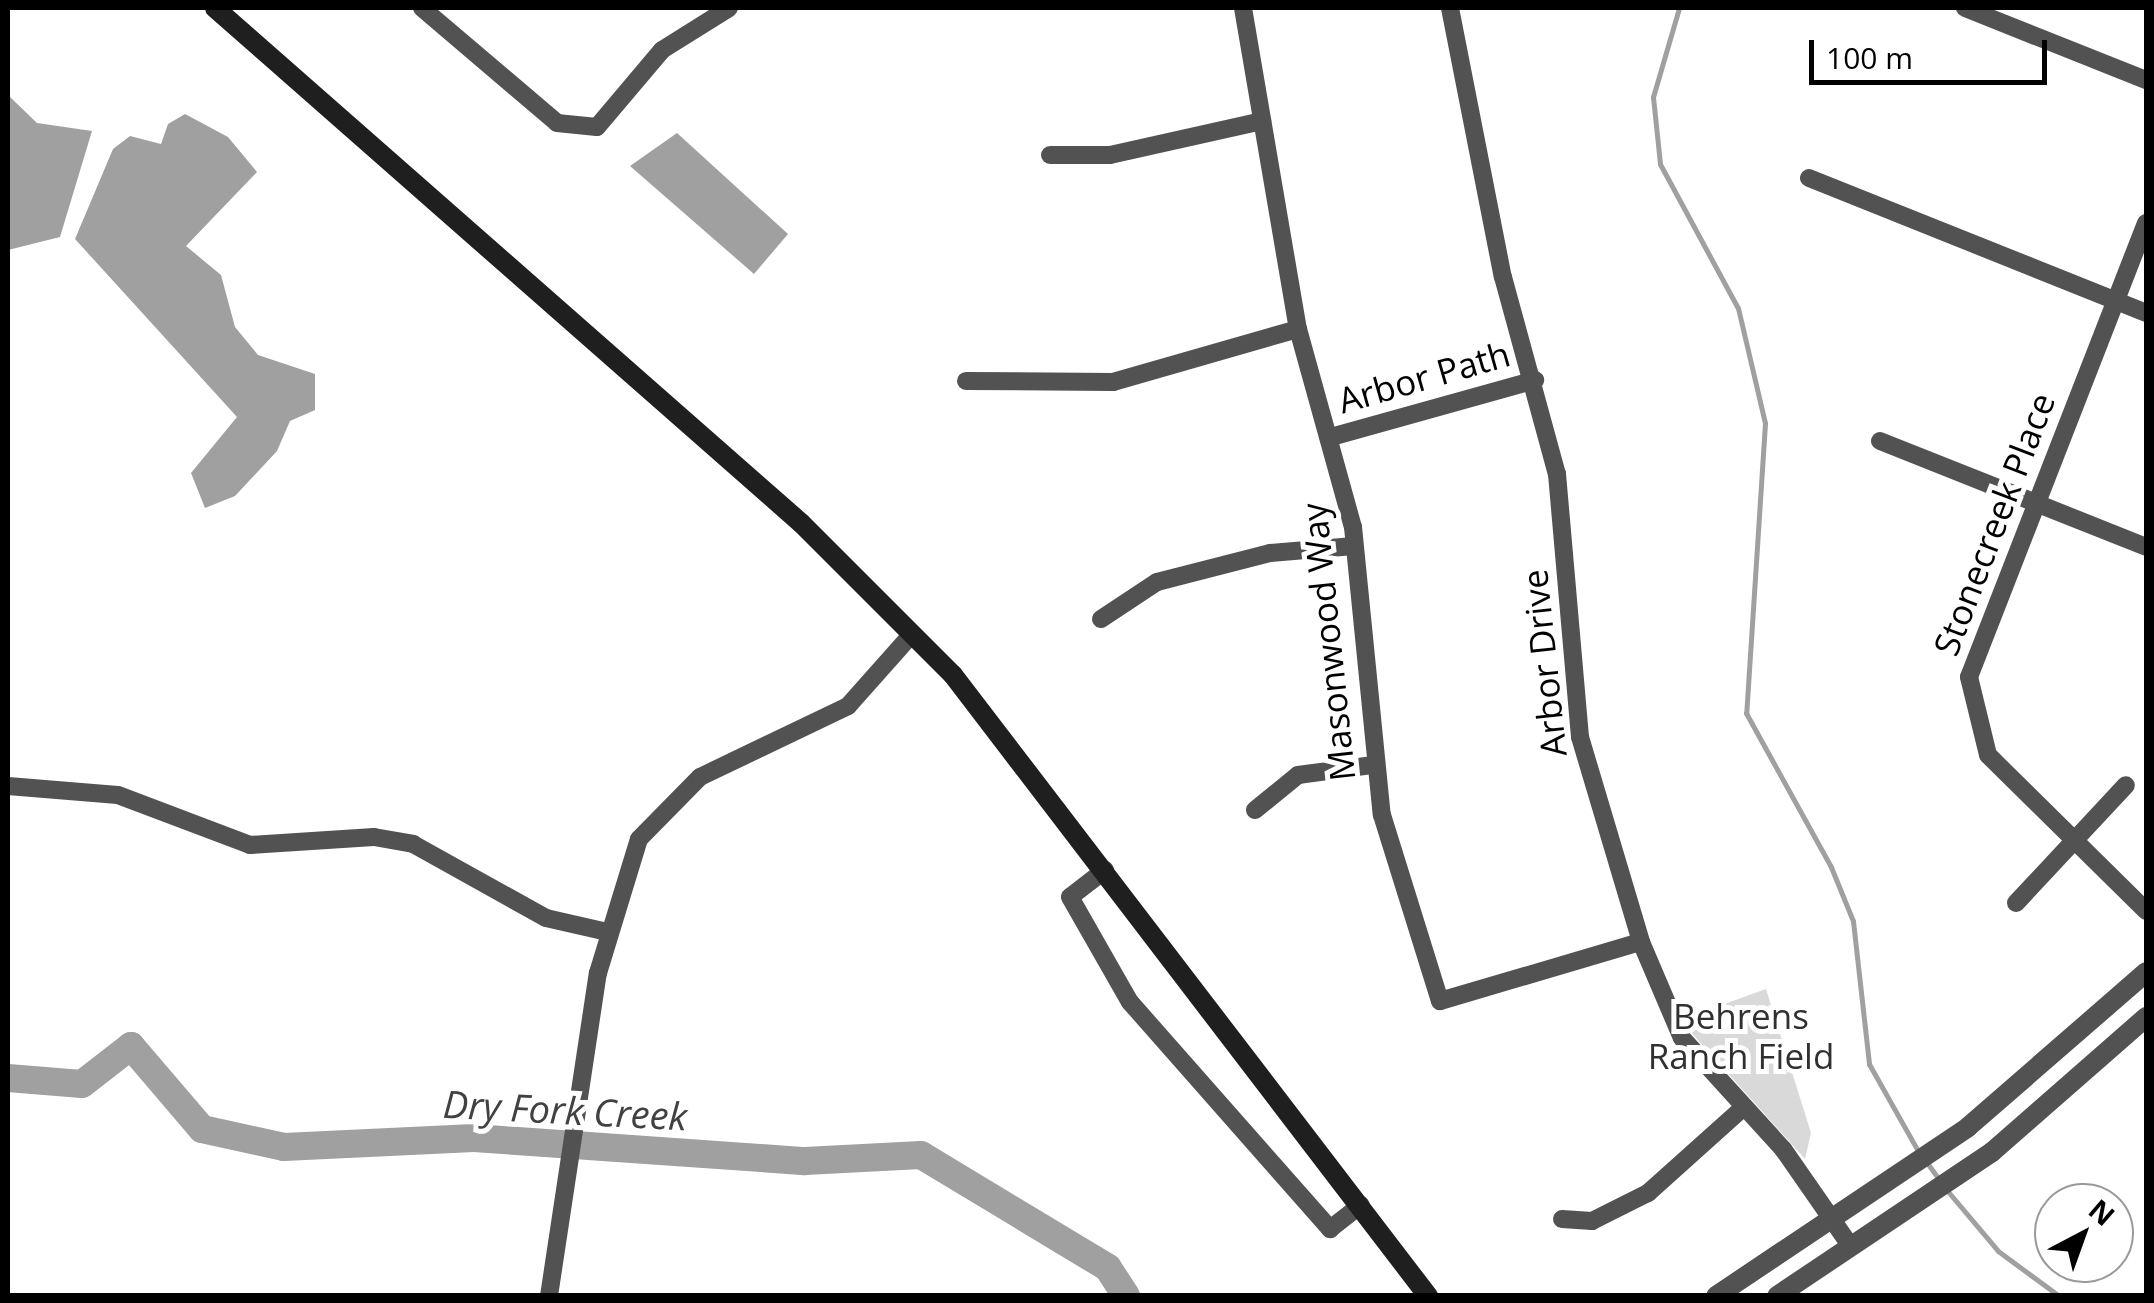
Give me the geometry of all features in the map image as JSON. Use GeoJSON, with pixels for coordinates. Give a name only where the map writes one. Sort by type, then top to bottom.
{"type":"FeatureCollection","features":[{"type":"Feature","properties":{"kind":"main road"},"geometry":{"type":"LineString","coordinates":[[215,8],[800,523],[912,634],[1105,870],[1428,1296]]}},
{"type":"Feature","properties":{"kind":"street"},"geometry":{"type":"LineString","coordinates":[[422,8],[557,123],[596,126],[662,50],[729,8]]}},
{"type":"Feature","properties":{"kind":"street","name":"Masonwood Way"},"geometry":{"type":"LineString","coordinates":[[1243,8],[1298,329],[1331,437],[1354,546],[1373,765],[1440,1002],[1640,942]]}},
{"type":"Feature","properties":{"kind":"street","name":"Arbor Drive"},"geometry":{"type":"LineString","coordinates":[[1450,8],[1502,277],[1535,380],[1564,524],[1580,737],[1640,942],[1671,1021],[1744,1106],[1851,1246]]}},
{"type":"Feature","properties":{"kind":"street"},"geometry":{"type":"LineString","coordinates":[[1966,8],[2146,80]]}},
{"type":"Feature","properties":{"kind":"street"},"geometry":{"type":"LineString","coordinates":[[1050,155],[1110,155],[1262,122]]}},
{"type":"Feature","properties":{"kind":"street"},"geometry":{"type":"LineString","coordinates":[[1808,178],[2146,313]]}},
{"type":"Feature","properties":{"kind":"street","name":"Stonecreek Place"},"geometry":{"type":"LineString","coordinates":[[2146,223],[1974,658],[1970,696],[1988,755],[2146,911]]}},
{"type":"Feature","properties":{"kind":"street"},"geometry":{"type":"LineString","coordinates":[[966,382],[1113,382],[1298,329]]}},
{"type":"Feature","properties":{"kind":"street","name":"Arbor Path"},"geometry":{"type":"LineString","coordinates":[[1331,437],[1535,380]]}},
{"type":"Feature","properties":{"kind":"street"},"geometry":{"type":"LineString","coordinates":[[1880,442],[2146,547]]}},
{"type":"Feature","properties":{"kind":"street"},"geometry":{"type":"LineString","coordinates":[[1101,619],[1157,582],[1270,554],[1354,546]]}},
{"type":"Feature","properties":{"kind":"street"},"geometry":{"type":"LineString","coordinates":[[549,1296],[582,1058],[607,932],[639,839],[670,800],[721,764],[848,706],[912,634]]}},
{"type":"Feature","properties":{"kind":"street"},"geometry":{"type":"LineString","coordinates":[[1255,810],[1298,775],[1373,765]]}},
{"type":"Feature","properties":{"kind":"street"},"geometry":{"type":"LineString","coordinates":[[2016,902],[2126,785]]}},
{"type":"Feature","properties":{"kind":"street"},"geometry":{"type":"LineString","coordinates":[[8,786],[118,795],[250,844],[374,837],[413,844],[546,918],[607,932]]}},
{"type":"Feature","properties":{"kind":"street"},"geometry":{"type":"LineString","coordinates":[[1105,870],[1070,898],[1130,1002],[1330,1229],[1361,1205]]}},
{"type":"Feature","properties":{"kind":"street"},"geometry":{"type":"LineString","coordinates":[[1716,1296],[1968,1127],[2146,972]]}},
{"type":"Feature","properties":{"kind":"street"},"geometry":{"type":"LineString","coordinates":[[1777,1296],[1992,1152],[2146,1017]]}},
{"type":"Feature","properties":{"kind":"street"},"geometry":{"type":"LineString","coordinates":[[1562,1219],[1610,1216],[1648,1193],[1744,1106]]}},
{"type":"Feature","properties":{"kind":"green space","name":"Behrens Ranch Field"},"geometry":{"type":"Polygon","coordinates":[[[1766,989],[1811,1133],[1805,1159],[1680,1020],[1766,989]]]}},
{"type":"Feature","properties":{"kind":"shaded area"},"geometry":{"type":"Polygon","coordinates":[[[8,95],[37,123],[92,131],[60,237],[8,250],[8,95]]]}},
{"type":"Feature","properties":{"kind":"shaded area"},"geometry":{"type":"Polygon","coordinates":[[[185,114],[228,137],[257,172],[186,246],[221,275],[235,327],[258,355],[315,374],[315,410],[290,421],[277,451],[235,496],[205,508],[191,473],[237,417],[75,239],[113,149],[130,136],[161,144],[168,124],[185,114]]]}},
{"type":"Feature","properties":{"kind":"shaded area"},"geometry":{"type":"Polygon","coordinates":[[[677,133],[788,234],[754,274],[630,166],[677,133]]]}},
{"type":"Feature","properties":{"kind":"waterway"},"geometry":{"type":"LineString","coordinates":[[1679,8],[1653,97],[1660,164],[1738,308],[1765,423],[1746,713],[1831,867],[1853,921],[1869,1064],[1918,1151]]}},
{"type":"Feature","properties":{"kind":"waterway","name":"Dry Fork Creek"},"geometry":{"type":"LineString","coordinates":[[8,1078],[82,1084],[131,1046],[202,1129],[284,1147],[474,1138],[805,1161],[921,1155],[1108,1268],[1126,1296]]}},
{"type":"Feature","properties":{"kind":"waterway"},"geometry":{"type":"LineString","coordinates":[[1925,1160],[1939,1179]]}},
{"type":"Feature","properties":{"kind":"waterway"},"geometry":{"type":"LineString","coordinates":[[1945,1188],[1998,1251],[2059,1296]]}}]}
